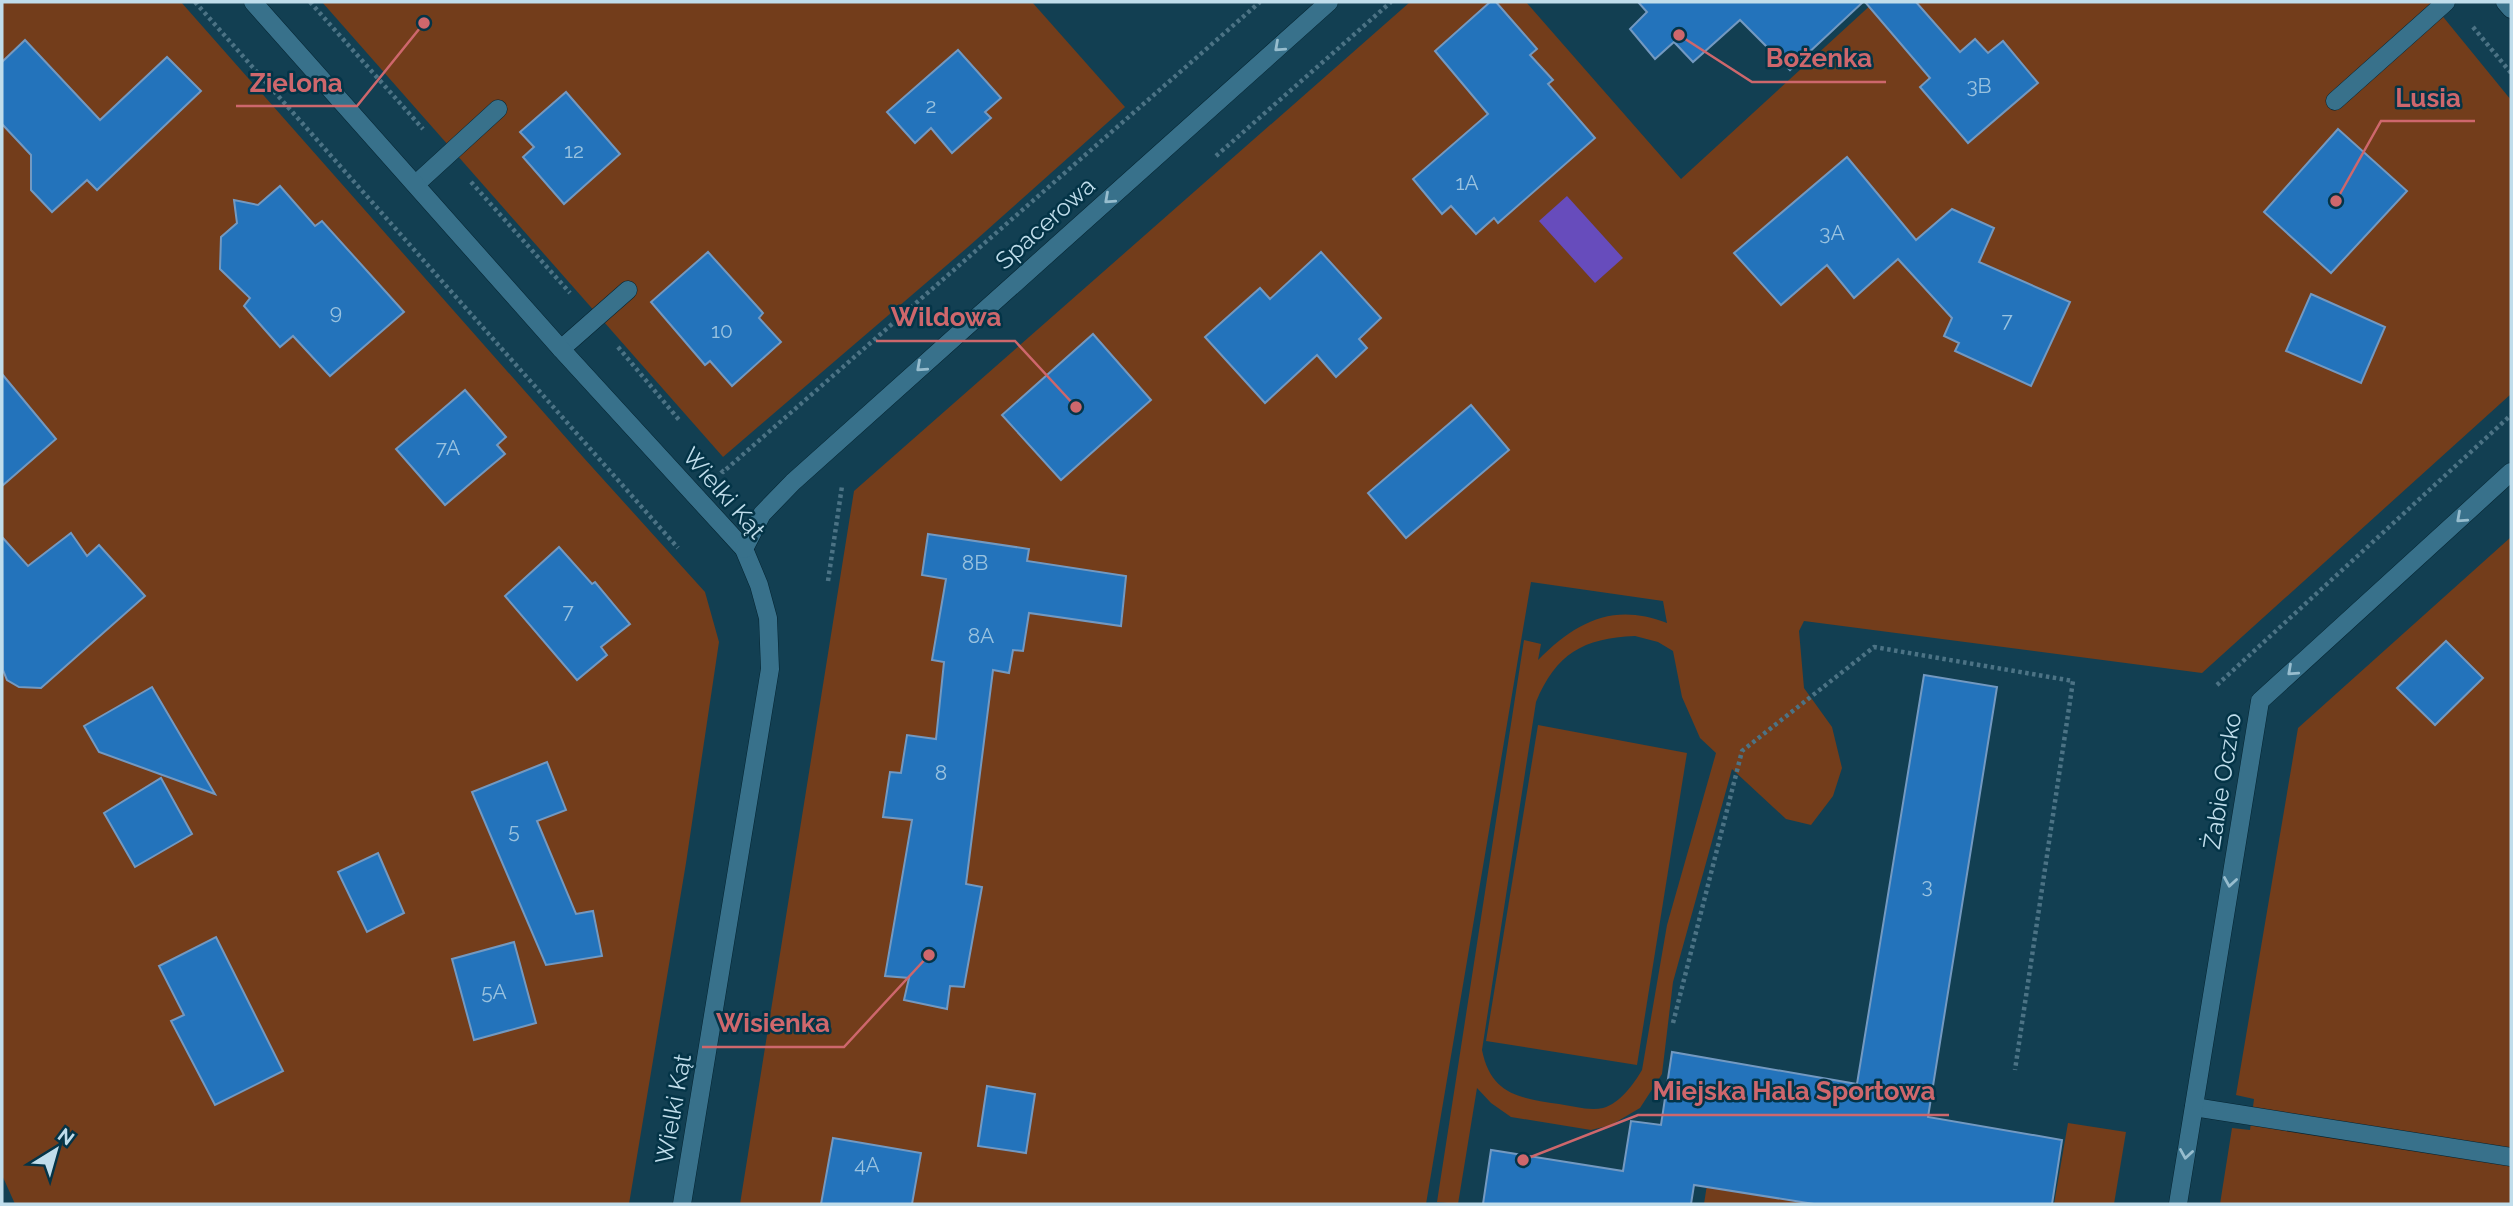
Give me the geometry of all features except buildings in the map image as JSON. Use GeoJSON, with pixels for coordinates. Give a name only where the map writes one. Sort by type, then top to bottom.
{"type":"FeatureCollection","features":[{"type":"Feature","properties":{"kind":"street","name":"Wielki Kąt"},"geometry":{"type":"LineString","coordinates":[[253,2],[561,349],[744,549],[759,585],[768,618],[770,669],[682,1204]]}},
{"type":"Feature","properties":{"kind":"street","name":"Spacerowa"},"geometry":{"type":"LineString","coordinates":[[744,549],[762,514],[793,482],[1329,2]]}},
{"type":"Feature","properties":{"kind":"street"},"geometry":{"type":"LineString","coordinates":[[2335,101],[2446,2]]}},
{"type":"Feature","properties":{"kind":"street"},"geometry":{"type":"LineString","coordinates":[[2505,2],[2511,9]]}},
{"type":"Feature","properties":{"kind":"street"},"geometry":{"type":"LineString","coordinates":[[416,184],[498,109]]}},
{"type":"Feature","properties":{"kind":"street"},"geometry":{"type":"LineString","coordinates":[[561,349],[628,290]]}},
{"type":"Feature","properties":{"kind":"street","name":"Żabie Oczko"},"geometry":{"type":"LineString","coordinates":[[2178,1204],[2260,701],[2511,472]]}},
{"type":"Feature","properties":{"kind":"street"},"geometry":{"type":"LineString","coordinates":[[2194,1107],[2511,1157]]}},
{"type":"Feature","properties":{"kind":"path"},"geometry":{"type":"LineString","coordinates":[[195,2],[678,548]]}},
{"type":"Feature","properties":{"kind":"path"},"geometry":{"type":"LineString","coordinates":[[310,2],[595,320],[681,422]]}},
{"type":"Feature","properties":{"kind":"path"},"geometry":{"type":"LineString","coordinates":[[715,462],[723,472],[1260,2]]}},
{"type":"Feature","properties":{"kind":"path"},"geometry":{"type":"LineString","coordinates":[[2469,22],[2511,73]]}},
{"type":"Feature","properties":{"kind":"path"},"geometry":{"type":"LineString","coordinates":[[2217,685],[2511,415]]}},
{"type":"Feature","properties":{"kind":"path"},"geometry":{"type":"LineString","coordinates":[[828,582],[842,485]]}},
{"type":"Feature","properties":{"kind":"path"},"geometry":{"type":"LineString","coordinates":[[1673,1023],[1742,751],[1874,647],[2073,681],[2015,1070]]}},
{"type":"Feature","properties":{"kind":"shaded area"},"geometry":{"type":"Polygon","coordinates":[[[2,2],[181,2],[705,592],[719,642],[686,863],[629,1204],[15,1204],[2,1175],[2,2]]]}},
{"type":"Feature","properties":{"kind":"shaded area"},"geometry":{"type":"Polygon","coordinates":[[[322,2],[1032,2],[1125,107],[968,247],[723,457],[322,2]]]}},
{"type":"Feature","properties":{"kind":"shaded area"},"geometry":{"type":"Polygon","coordinates":[[[1410,2],[1526,2],[1681,179],[1874,2],[2431,2],[2511,100],[2511,394],[2202,673],[1804,621],[1799,631],[1804,688],[1832,727],[1842,768],[1833,796],[1811,825],[1786,819],[1732,769],[1673,982],[1662,1074],[1640,1108],[1611,1125],[1591,1130],[1511,1117],[1491,1103],[1477,1088],[1458,1204],[1437,1202],[1524,640],[1541,644],[1538,660],[1567,635],[1596,619],[1629,615],[1667,623],[1663,601],[1531,582],[1426,1204],[740,1204],[854,491],[1410,2]],[[1635,636],[1600,640],[1586,645],[1562,661],[1544,685],[1536,702],[1482,1050],[1492,1077],[1509,1092],[1520,1096],[1581,1108],[1603,1108],[1620,1098],[1642,1070],[1667,925],[1716,753],[1700,738],[1682,697],[1673,651],[1658,642],[1635,636]]]}},
{"type":"Feature","properties":{"kind":"shaded area"},"geometry":{"type":"Polygon","coordinates":[[[1567,196],[1623,258],[1595,283],[1539,221],[1567,196]]]}},
{"type":"Feature","properties":{"kind":"shaded area"},"geometry":{"type":"Polygon","coordinates":[[[2511,537],[2511,1204],[2220,1204],[2232,1128],[2250,1130],[2254,1099],[2236,1095],[2298,728],[2511,537]]]}},
{"type":"Feature","properties":{"kind":"shaded area"},"geometry":{"type":"Polygon","coordinates":[[[1538,725],[1687,753],[1637,1065],[1486,1041],[1538,725]]]}},
{"type":"Feature","properties":{"kind":"shaded area"},"geometry":{"type":"Polygon","coordinates":[[[2068,1123],[2126,1132],[2114,1204],[2054,1204],[2068,1123]]]}},
{"type":"Feature","properties":{"kind":"shaded area"},"geometry":{"type":"Polygon","coordinates":[[[1708,1178],[1830,1200],[1830,1204],[1704,1204],[1708,1178]]]}},
{"type":"Feature","properties":{"kind":"place","name":"Zielona"},"geometry":{"type":"Point","coordinates":[424,23]}},
{"type":"Feature","properties":{"kind":"place","name":"Bożenka"},"geometry":{"type":"Point","coordinates":[1679,35]}},
{"type":"Feature","properties":{"kind":"place","name":"Lusia"},"geometry":{"type":"Point","coordinates":[2336,201]}},
{"type":"Feature","properties":{"kind":"place","name":"Wildowa"},"geometry":{"type":"Point","coordinates":[1076,407]}},
{"type":"Feature","properties":{"kind":"place","name":"Wisienka"},"geometry":{"type":"Point","coordinates":[929,955]}},
{"type":"Feature","properties":{"kind":"place","name":"Miejska Hala Sportowa"},"geometry":{"type":"Point","coordinates":[1523,1160]}}]}
